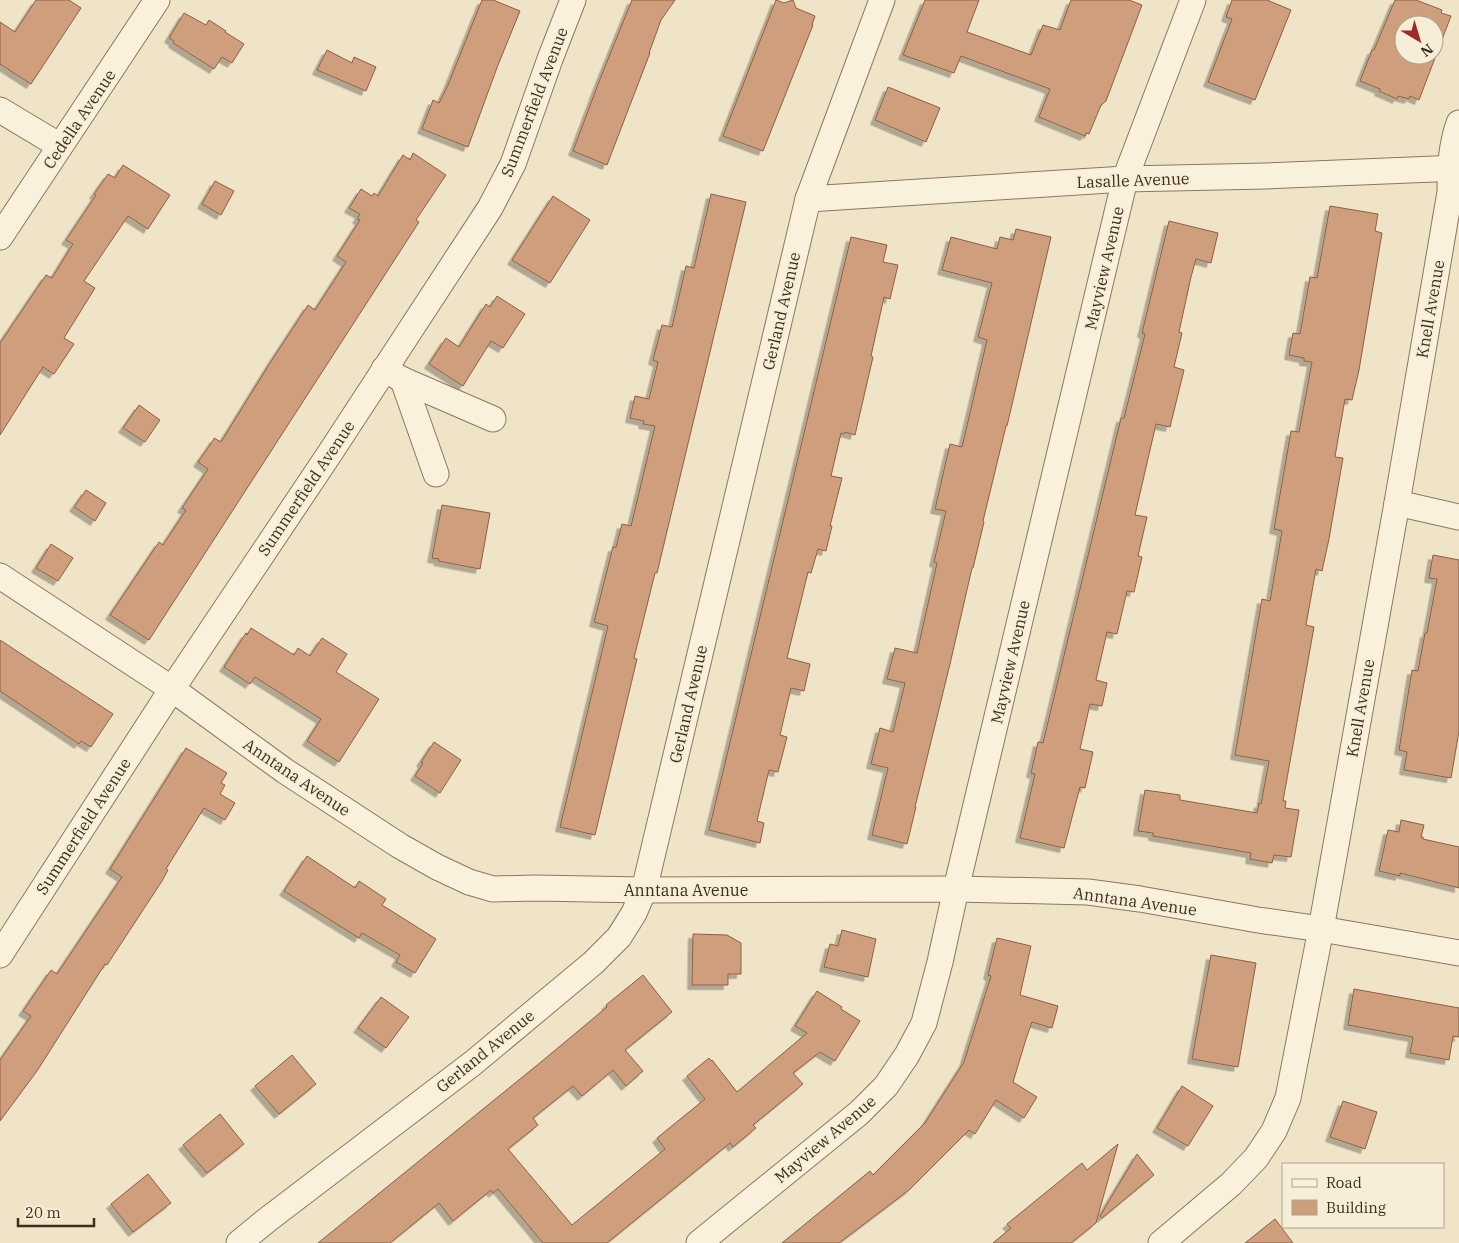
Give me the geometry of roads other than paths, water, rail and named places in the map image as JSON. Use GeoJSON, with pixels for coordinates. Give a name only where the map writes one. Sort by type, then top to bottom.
{"type":"FeatureCollection","features":[{"type":"Feature","properties":{"kind":"street","name":"Cedella Avenue"},"geometry":{"type":"LineString","coordinates":[[0,237],[157,0]]}},
{"type":"Feature","properties":{"kind":"street","name":"Summerfield Avenue"},"geometry":{"type":"LineString","coordinates":[[0,955],[172,689],[324,461],[394,374],[490,208],[513,164],[573,0]]}},
{"type":"Feature","properties":{"kind":"street","name":"Gerland Avenue"},"geometry":{"type":"LineString","coordinates":[[239,1243],[473,1063],[594,963],[618,937],[634,913],[644,890],[808,198],[882,0]]}},
{"type":"Feature","properties":{"kind":"street","name":"Mayview Avenue"},"geometry":{"type":"LineString","coordinates":[[699,1243],[860,1113],[886,1086],[907,1055],[924,1022],[940,962],[1125,179],[1193,0]]}},
{"type":"Feature","properties":{"kind":"street"},"geometry":{"type":"LineString","coordinates":[[0,110],[60,146]]}},
{"type":"Feature","properties":{"kind":"street","name":"Knell Avenue"},"geometry":{"type":"LineString","coordinates":[[1161,1243],[1231,1184],[1256,1158],[1274,1131],[1288,1098],[1321,928],[1397,503],[1454,169],[1455,134],[1459,123]]}},
{"type":"Feature","properties":{"kind":"street","name":"Lasalle Avenue"},"geometry":{"type":"LineString","coordinates":[[808,198],[1125,179],[1454,169]]}},
{"type":"Feature","properties":{"kind":"street"},"geometry":{"type":"LineString","coordinates":[[394,374],[493,419]]}},
{"type":"Feature","properties":{"kind":"street"},"geometry":{"type":"LineString","coordinates":[[394,374],[436,474]]}},
{"type":"Feature","properties":{"kind":"street"},"geometry":{"type":"LineString","coordinates":[[1397,503],[1459,517]]}},
{"type":"Feature","properties":{"kind":"street","name":"Anntana Avenue"},"geometry":{"type":"LineString","coordinates":[[0,576],[172,689],[284,771],[400,846],[437,867],[469,882],[493,889],[956,889],[1088,892],[1140,899],[1258,920],[1321,928],[1459,953]]}}]}
